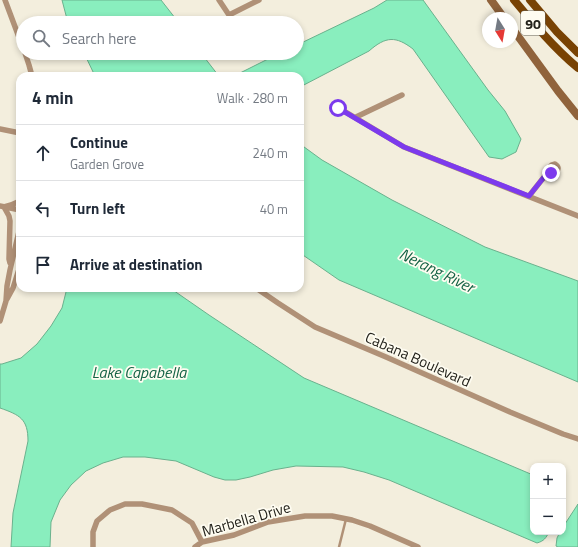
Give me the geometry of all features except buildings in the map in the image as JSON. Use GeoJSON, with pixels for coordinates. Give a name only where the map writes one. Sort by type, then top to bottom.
{"type":"FeatureCollection","features":[{"type":"Feature","properties":{"kind":"main road","name":"90"},"geometry":{"type":"LineString","coordinates":[[514,0],[540,31],[568,60],[578,68]]}},
{"type":"Feature","properties":{"kind":"main road","name":"90"},"geometry":{"type":"LineString","coordinates":[[530,0],[557,32],[578,53]]}},
{"type":"Feature","properties":{"kind":"street"},"geometry":{"type":"LineString","coordinates":[[5,0],[16,29]]}},
{"type":"Feature","properties":{"kind":"street"},"geometry":{"type":"LineString","coordinates":[[219,0],[229,15],[259,0]]}},
{"type":"Feature","properties":{"kind":"street"},"geometry":{"type":"LineString","coordinates":[[491,0],[500,12]]}},
{"type":"Feature","properties":{"kind":"street"},"geometry":{"type":"LineString","coordinates":[[518,36],[558,92],[578,116]]}},
{"type":"Feature","properties":{"kind":"street"},"geometry":{"type":"LineString","coordinates":[[27,60],[31,72]]}},
{"type":"Feature","properties":{"kind":"street"},"geometry":{"type":"LineString","coordinates":[[356,117],[402,95]]}},
{"type":"Feature","properties":{"kind":"street"},"geometry":{"type":"LineString","coordinates":[[338,108],[356,117],[404,147],[578,216]]}},
{"type":"Feature","properties":{"kind":"street"},"geometry":{"type":"LineString","coordinates":[[0,129],[16,131]]}},
{"type":"Feature","properties":{"kind":"street"},"geometry":{"type":"LineString","coordinates":[[529,196],[548,172]]}},
{"type":"Feature","properties":{"kind":"street"},"geometry":{"type":"LineString","coordinates":[[2,206],[16,203]]}},
{"type":"Feature","properties":{"kind":"street"},"geometry":{"type":"LineString","coordinates":[[2,206],[16,209]]}},
{"type":"Feature","properties":{"kind":"street"},"geometry":{"type":"LineString","coordinates":[[2,206],[9,216],[10,221],[9,259],[11,265]]}},
{"type":"Feature","properties":{"kind":"street"},"geometry":{"type":"LineString","coordinates":[[6,301],[6,286],[16,244]]}},
{"type":"Feature","properties":{"kind":"street"},"geometry":{"type":"LineString","coordinates":[[0,321],[6,301],[16,279]]}},
{"type":"Feature","properties":{"kind":"street","name":"Cabana Boulevard"},"geometry":{"type":"LineString","coordinates":[[262,292],[315,327],[510,412],[578,439]]}},
{"type":"Feature","properties":{"kind":"street"},"geometry":{"type":"LineString","coordinates":[[93,547],[93,532],[97,522],[110,510],[125,504],[142,504],[172,510],[192,523],[202,542]]}},
{"type":"Feature","properties":{"kind":"street","name":"Marbella Drive"},"geometry":{"type":"LineString","coordinates":[[195,547],[202,542],[234,535],[268,522],[305,516],[332,516],[370,526],[418,547]]}},
{"type":"Feature","properties":{"kind":"lane"},"geometry":{"type":"LineString","coordinates":[[339,547],[346,519]]}},
{"type":"Feature","properties":{"kind":"water"},"geometry":{"type":"Polygon","coordinates":[[[62,0],[161,0],[174,16],[66,16],[62,0]]]}},
{"type":"Feature","properties":{"kind":"water"},"geometry":{"type":"Polygon","coordinates":[[[387,0],[423,0],[505,111],[521,139],[516,152],[502,159],[489,157],[413,49],[396,40],[386,40],[369,51],[304,85],[304,72],[242,72],[266,60],[304,60],[304,42],[374,8],[387,0]]]}},
{"type":"Feature","properties":{"kind":"water"},"geometry":{"type":"Polygon","coordinates":[[[87,60],[206,60],[216,72],[93,72],[87,60]]]}},
{"type":"Feature","properties":{"kind":"water","name":"Nerang River"},"geometry":{"type":"Polygon","coordinates":[[[304,147],[322,160],[392,200],[485,247],[578,281],[578,382],[339,280],[304,256],[304,147]]]}},
{"type":"Feature","properties":{"kind":"water","name":"Lake Capabella"},"geometry":{"type":"Polygon","coordinates":[[[66,292],[176,292],[304,378],[530,474],[530,535],[548,535],[537,543],[389,480],[343,467],[296,466],[273,470],[236,480],[225,480],[176,461],[145,457],[123,457],[103,463],[86,471],[71,485],[60,500],[51,522],[50,547],[11,547],[13,513],[28,441],[28,434],[22,419],[13,413],[0,408],[0,364],[21,358],[37,344],[51,326],[62,308],[66,292]]]}},
{"type":"Feature","properties":{"kind":"water"},"geometry":{"type":"Polygon","coordinates":[[[578,504],[578,547],[556,546],[558,535],[566,535],[566,522],[578,504]]]}},
{"type":"Feature","properties":{"kind":"route"},"geometry":{"type":"LineString","coordinates":[[338,108],[356,117],[404,147],[529,196],[548,172],[551,173]]}}]}
